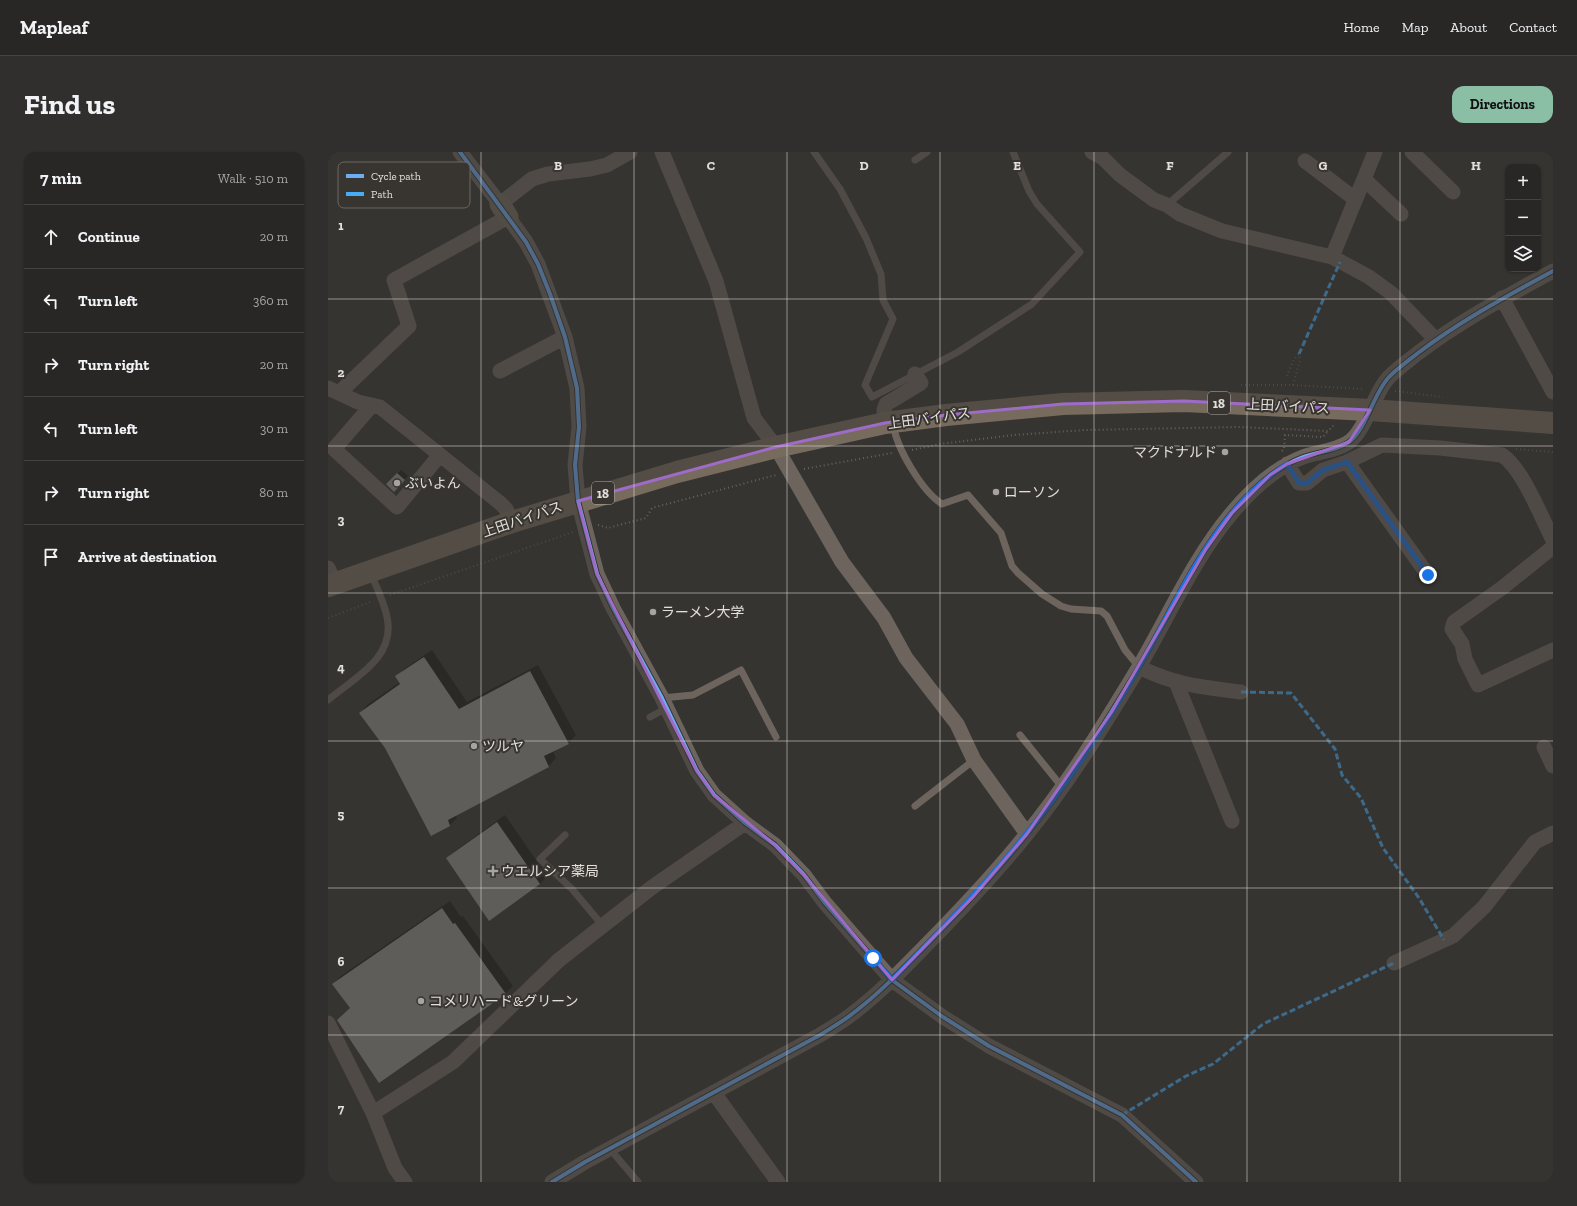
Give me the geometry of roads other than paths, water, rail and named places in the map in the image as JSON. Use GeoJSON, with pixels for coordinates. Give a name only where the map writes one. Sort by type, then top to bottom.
{"type":"FeatureCollection","features":[{"type":"Feature","properties":{"kind":"highway","name":"上田バイパス"},"geometry":{"type":"LineString","coordinates":[[330,579],[370,572],[512,522],[677,472],[776,447],[889,423],[1006,408],[1123,402],[1184,401],[1370,410],[1553,423]]}},
{"type":"Feature","properties":{"kind":"street"},"geometry":{"type":"LineString","coordinates":[[460,152],[468,162]]}},
{"type":"Feature","properties":{"kind":"street"},"geometry":{"type":"LineString","coordinates":[[512,522],[506,509],[500,503],[439,456],[380,407],[358,402],[334,390],[409,326],[394,280],[504,210],[532,180],[548,174],[590,169],[607,165],[630,152]]}},
{"type":"Feature","properties":{"kind":"street"},"geometry":{"type":"LineString","coordinates":[[662,152],[716,281],[754,418],[776,447],[842,562],[884,618],[906,658],[957,724],[974,760],[1027,834]]}},
{"type":"Feature","properties":{"kind":"street"},"geometry":{"type":"LineString","coordinates":[[1332,257],[1375,152]]}},
{"type":"Feature","properties":{"kind":"street"},"geometry":{"type":"LineString","coordinates":[[1412,152],[1453,192]]}},
{"type":"Feature","properties":{"kind":"street"},"geometry":{"type":"LineString","coordinates":[[1102,154],[1120,175],[1154,200],[1167,205],[1180,214],[1222,231],[1332,257],[1369,277],[1391,293],[1436,340]]}},
{"type":"Feature","properties":{"kind":"street"},"geometry":{"type":"LineString","coordinates":[[1306,161],[1355,198]]}},
{"type":"Feature","properties":{"kind":"street"},"geometry":{"type":"LineString","coordinates":[[470,165],[504,210],[526,242],[538,264],[565,337],[577,388],[579,426],[575,465],[578,501],[584,529],[597,574],[613,608],[665,703],[697,771],[705,783],[714,795],[745,823],[775,845],[804,875],[825,903],[892,980],[943,1017],[989,1046],[1056,1083],[1122,1115],[1196,1182]]}},
{"type":"Feature","properties":{"kind":"street"},"geometry":{"type":"LineString","coordinates":[[1364,179],[1401,214]]}},
{"type":"Feature","properties":{"kind":"street"},"geometry":{"type":"LineString","coordinates":[[552,1182],[851,1016],[892,980],[973,897],[1027,834],[1062,787],[1086,752],[1139,667],[1171,609],[1224,522],[1253,489],[1270,475],[1283,459],[1349,442],[1357,433],[1385,382],[1395,371],[1436,340],[1502,298],[1553,271]]}},
{"type":"Feature","properties":{"kind":"street"},"geometry":{"type":"LineString","coordinates":[[1502,298],[1553,392]]}},
{"type":"Feature","properties":{"kind":"street"},"geometry":{"type":"LineString","coordinates":[[500,371],[565,337]]}},
{"type":"Feature","properties":{"kind":"street"},"geometry":{"type":"LineString","coordinates":[[889,423],[884,410],[886,404],[921,384],[915,374]]}},
{"type":"Feature","properties":{"kind":"street"},"geometry":{"type":"LineString","coordinates":[[372,405],[334,449],[397,507],[439,456]]}},
{"type":"Feature","properties":{"kind":"street"},"geometry":{"type":"LineString","coordinates":[[1283,459],[1299,483],[1307,483],[1323,470],[1347,462],[1382,445],[1440,448],[1502,455],[1510,460],[1553,540]]}},
{"type":"Feature","properties":{"kind":"street"},"geometry":{"type":"LineString","coordinates":[[1347,462],[1428,575]]}},
{"type":"Feature","properties":{"kind":"street"},"geometry":{"type":"LineString","coordinates":[[1553,547],[1502,588],[1459,617],[1454,622],[1452,629],[1462,644],[1465,659],[1478,685],[1553,650]]}},
{"type":"Feature","properties":{"kind":"street"},"geometry":{"type":"LineString","coordinates":[[1139,667],[1161,678],[1176,682],[1240,692]]}},
{"type":"Feature","properties":{"kind":"street"},"geometry":{"type":"LineString","coordinates":[[1176,682],[1232,821]]}},
{"type":"Feature","properties":{"kind":"street"},"geometry":{"type":"LineString","coordinates":[[1544,747],[1553,766]]}},
{"type":"Feature","properties":{"kind":"street"},"geometry":{"type":"LineString","coordinates":[[373,1113],[453,1062],[559,960],[652,888],[745,823]]}},
{"type":"Feature","properties":{"kind":"street"},"geometry":{"type":"LineString","coordinates":[[1394,963],[1453,936],[1484,907],[1535,842],[1553,833]]}},
{"type":"Feature","properties":{"kind":"street"},"geometry":{"type":"LineString","coordinates":[[328,1023],[373,1113],[395,1168],[405,1182]]}},
{"type":"Feature","properties":{"kind":"street"},"geometry":{"type":"LineString","coordinates":[[714,1093],[778,1182]]}},
{"type":"Feature","properties":{"kind":"lane"},"geometry":{"type":"LineString","coordinates":[[814,152],[840,189],[866,238],[881,274],[883,300],[893,319],[865,385],[872,397],[958,352],[1032,304],[1080,252],[1029,191],[1013,152]]}},
{"type":"Feature","properties":{"kind":"lane"},"geometry":{"type":"LineString","coordinates":[[915,160],[927,152]]}},
{"type":"Feature","properties":{"kind":"lane"},"geometry":{"type":"LineString","coordinates":[[1167,205],[1228,152]]}},
{"type":"Feature","properties":{"kind":"lane"},"geometry":{"type":"LineString","coordinates":[[889,423],[894,430],[903,452],[922,484],[934,499],[942,504],[968,495],[1005,538],[1008,556],[1015,570],[1042,594],[1061,606],[1071,609],[1101,612],[1107,616],[1124,650],[1139,667]]}},
{"type":"Feature","properties":{"kind":"lane"},"geometry":{"type":"LineString","coordinates":[[328,700],[373,664],[385,646],[388,638],[387,617],[370,572]]}},
{"type":"Feature","properties":{"kind":"lane"},"geometry":{"type":"LineString","coordinates":[[650,717],[665,703],[693,695],[741,670],[776,737]]}},
{"type":"Feature","properties":{"kind":"lane"},"geometry":{"type":"LineString","coordinates":[[1020,735],[1062,787]]}},
{"type":"Feature","properties":{"kind":"lane"},"geometry":{"type":"LineString","coordinates":[[915,806],[974,760]]}},
{"type":"Feature","properties":{"kind":"lane"},"geometry":{"type":"LineString","coordinates":[[565,835],[540,859],[572,889],[603,926]]}},
{"type":"Feature","properties":{"kind":"lane"},"geometry":{"type":"LineString","coordinates":[[610,1149],[638,1182]]}},
{"type":"Feature","properties":{"kind":"place","name":"マクドナルド"},"geometry":{"type":"Point","coordinates":[1225,452]}},
{"type":"Feature","properties":{"kind":"place","name":"ぶいよん"},"geometry":{"type":"Point","coordinates":[397,483]}},
{"type":"Feature","properties":{"kind":"place","name":"ローソン"},"geometry":{"type":"Point","coordinates":[996,492]}},
{"type":"Feature","properties":{"kind":"place","name":"ラーメン大学"},"geometry":{"type":"Point","coordinates":[653,612]}},
{"type":"Feature","properties":{"kind":"place","name":"ツルヤ"},"geometry":{"type":"Point","coordinates":[474,746]}},
{"type":"Feature","properties":{"kind":"place","name":"ウエルシア薬局"},"geometry":{"type":"Point","coordinates":[493,871]}},
{"type":"Feature","properties":{"kind":"place","name":"コメリハード&グリーン"},"geometry":{"type":"Point","coordinates":[421,1001]}}]}
